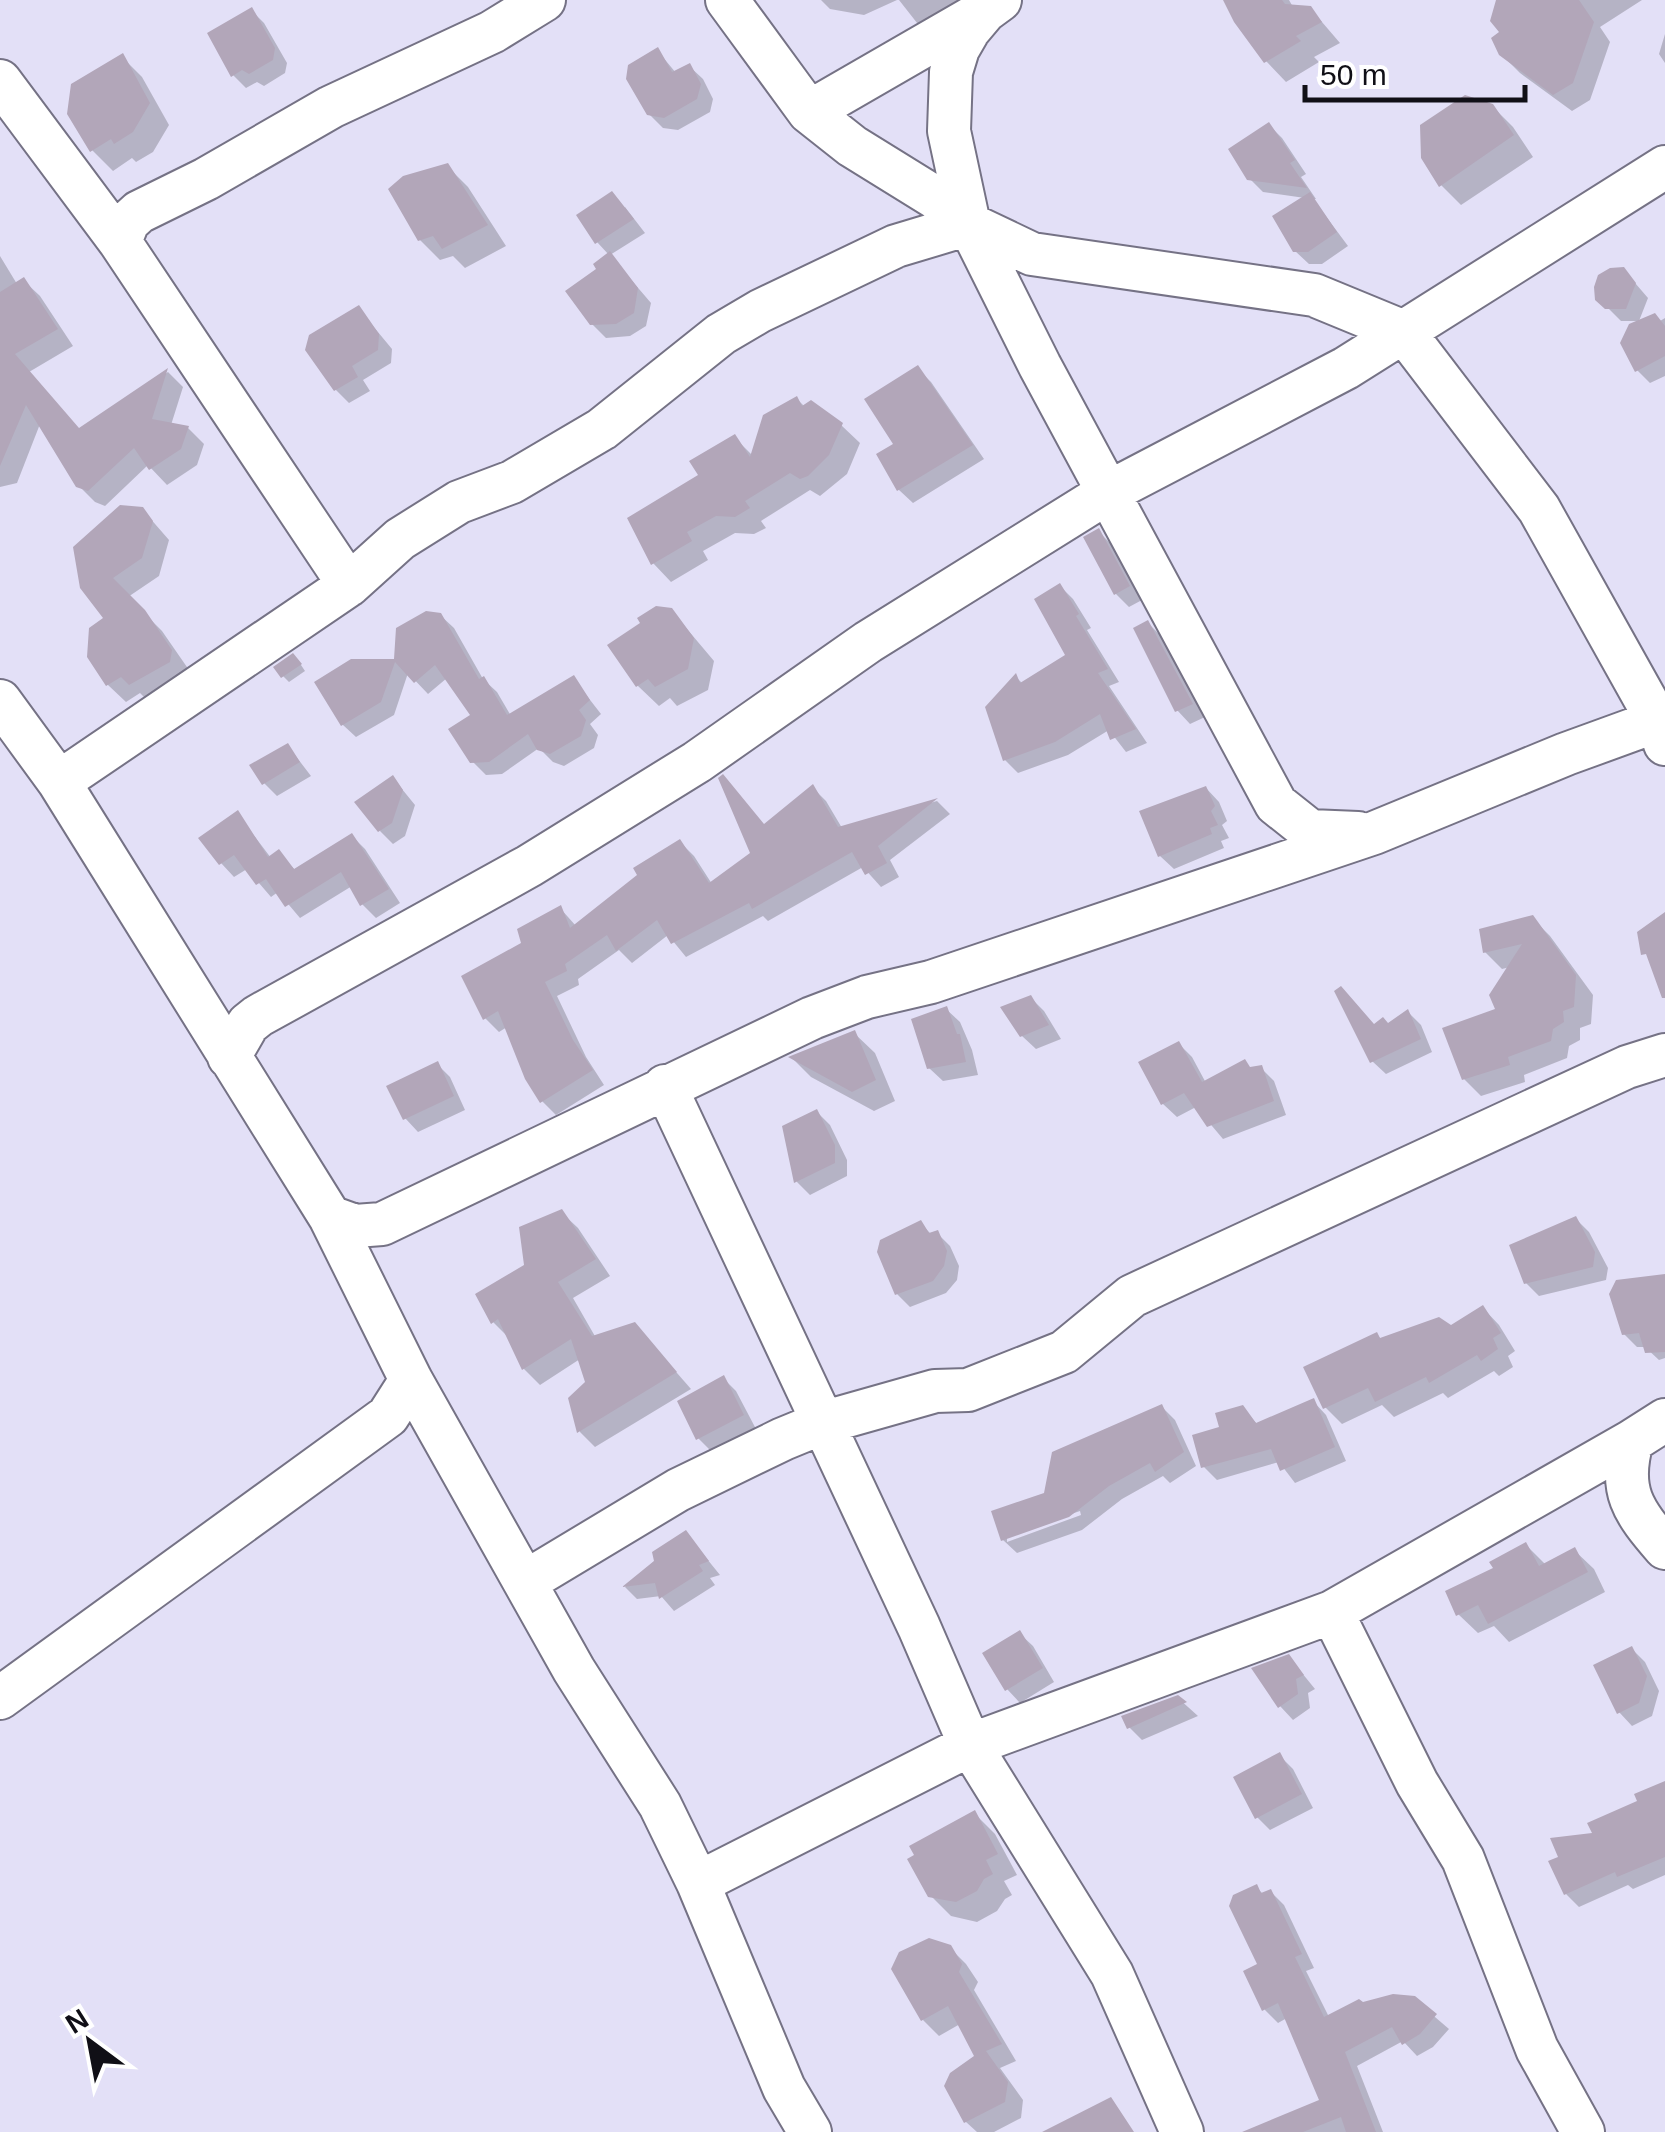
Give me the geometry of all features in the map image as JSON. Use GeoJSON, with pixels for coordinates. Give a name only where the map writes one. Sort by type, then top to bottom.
{"type":"FeatureCollection","features":[{"type":"Feature","properties":{"kind":"street"},"geometry":{"type":"LineString","coordinates":[[120,242],[128,222],[139,212],[206,179],[331,107],[492,32],[544,0]]}},
{"type":"Feature","properties":{"kind":"street"},"geometry":{"type":"LineString","coordinates":[[330,1217],[355,1226],[382,1224],[812,1018],[867,998],[931,982],[1374,833],[1566,754],[1663,728],[1540,510],[1404,332],[1314,294],[1032,254],[968,224],[808,112],[726,0]]}},
{"type":"Feature","properties":{"kind":"street"},"geometry":{"type":"LineString","coordinates":[[808,112],[992,6]]}},
{"type":"Feature","properties":{"kind":"street"},"geometry":{"type":"LineString","coordinates":[[992,6],[958,49],[951,72],[950,131],[968,224],[1107,493],[1276,804],[1310,831],[1374,833]]}},
{"type":"Feature","properties":{"kind":"street"},"geometry":{"type":"LineString","coordinates":[[0,81],[120,242],[349,585]]}},
{"type":"Feature","properties":{"kind":"street"},"geometry":{"type":"LineString","coordinates":[[230,1057],[248,1024],[258,1016],[529,866],[697,762],[868,642],[1107,493],[1346,368],[1665,167]]}},
{"type":"Feature","properties":{"kind":"street"},"geometry":{"type":"LineString","coordinates":[[59,782],[349,585],[400,539],[459,502],[512,482],[602,429],[721,334],[760,311],[896,246],[968,224]]}},
{"type":"Feature","properties":{"kind":"street"},"geometry":{"type":"LineString","coordinates":[[0,701],[59,782],[330,1217],[411,1380],[574,1670],[660,1805],[698,1883],[784,2088],[810,2132]]}},
{"type":"Feature","properties":{"kind":"street"},"geometry":{"type":"LineString","coordinates":[[525,1582],[678,1490],[822,1423],[934,1391],[968,1390],[1064,1352],[1132,1296],[1665,1054]]}},
{"type":"Feature","properties":{"kind":"street"},"geometry":{"type":"LineString","coordinates":[[665,1086],[970,1745],[1112,1974],[1182,2132]]}},
{"type":"Feature","properties":{"kind":"street"},"geometry":{"type":"LineString","coordinates":[[0,1698],[388,1416],[411,1380]]}},
{"type":"Feature","properties":{"kind":"street"},"geometry":{"type":"LineString","coordinates":[[698,1883],[970,1745],[1332,1612],[1648,1431]]}},
{"type":"Feature","properties":{"kind":"street"},"geometry":{"type":"LineString","coordinates":[[1648,1431],[1626,1482],[1638,1516],[1665,1548]]}},
{"type":"Feature","properties":{"kind":"street"},"geometry":{"type":"LineString","coordinates":[[1332,1612],[1417,1783],[1464,1859],[1537,2049],[1582,2132]]}},
{"type":"Feature","properties":{"kind":"building"},"geometry":{"type":"Polygon","coordinates":[[[1223,0],[1282,0],[1285,4],[1311,6],[1322,22],[1296,36],[1301,41],[1264,63],[1223,0]]]}},
{"type":"Feature","properties":{"kind":"building"},"geometry":{"type":"Polygon","coordinates":[[[1496,0],[1579,0],[1594,22],[1573,83],[1553,95],[1499,55],[1491,38],[1499,32],[1490,21],[1496,0]]]}},
{"type":"Feature","properties":{"kind":"building"},"geometry":{"type":"Polygon","coordinates":[[[252,7],[275,48],[273,60],[249,74],[242,70],[231,77],[207,33],[252,7]]]}},
{"type":"Feature","properties":{"kind":"building"},"geometry":{"type":"Polygon","coordinates":[[[658,47],[672,72],[690,63],[701,84],[697,99],[664,118],[647,115],[626,79],[628,65],[658,47]]]}},
{"type":"Feature","properties":{"kind":"building"},"geometry":{"type":"Polygon","coordinates":[[[123,53],[150,103],[133,132],[90,152],[67,114],[71,84],[123,53]]]}},
{"type":"Feature","properties":{"kind":"building"},"geometry":{"type":"Polygon","coordinates":[[[1465,95],[1493,104],[1514,135],[1439,187],[1421,158],[1420,125],[1465,95]]]}},
{"type":"Feature","properties":{"kind":"building"},"geometry":{"type":"Polygon","coordinates":[[[1269,122],[1295,160],[1290,163],[1307,188],[1247,180],[1228,149],[1269,122]]]}},
{"type":"Feature","properties":{"kind":"building"},"geometry":{"type":"Polygon","coordinates":[[[448,163],[488,225],[442,249],[433,236],[418,241],[388,189],[403,176],[448,163]]]}},
{"type":"Feature","properties":{"kind":"building"},"geometry":{"type":"Polygon","coordinates":[[[612,191],[634,219],[595,244],[576,215],[612,191]]]}},
{"type":"Feature","properties":{"kind":"building"},"geometry":{"type":"Polygon","coordinates":[[[1310,192],[1337,232],[1308,252],[1293,252],[1272,216],[1310,192]]]}},
{"type":"Feature","properties":{"kind":"building"},"geometry":{"type":"Polygon","coordinates":[[[610,251],[638,288],[634,313],[616,324],[590,325],[565,291],[596,269],[593,264],[610,251]]]}},
{"type":"Feature","properties":{"kind":"building"},"geometry":{"type":"Polygon","coordinates":[[[1624,267],[1636,283],[1626,309],[1605,309],[1595,300],[1598,275],[1610,268],[1624,267]]]}},
{"type":"Feature","properties":{"kind":"building"},"geometry":{"type":"Polygon","coordinates":[[[24,277],[58,329],[15,354],[79,428],[168,368],[152,419],[189,426],[181,449],[149,470],[134,448],[88,491],[76,487],[26,405],[0,466],[0,292],[24,277]]]}},
{"type":"Feature","properties":{"kind":"building"},"geometry":{"type":"Polygon","coordinates":[[[359,305],[379,334],[378,350],[352,366],[358,377],[334,391],[305,350],[309,335],[359,305]]]}},
{"type":"Feature","properties":{"kind":"building"},"geometry":{"type":"Polygon","coordinates":[[[1655,313],[1665,326],[1665,356],[1635,372],[1620,343],[1629,324],[1655,313]]]}},
{"type":"Feature","properties":{"kind":"building"},"geometry":{"type":"Polygon","coordinates":[[[918,365],[973,445],[897,491],[876,454],[893,444],[864,399],[918,365]]]}},
{"type":"Feature","properties":{"kind":"building"},"geometry":{"type":"Polygon","coordinates":[[[797,396],[802,406],[811,400],[843,423],[829,455],[808,476],[800,479],[790,473],[745,501],[750,508],[735,517],[716,516],[687,532],[692,541],[651,565],[627,518],[698,475],[689,461],[735,434],[750,457],[763,415],[797,396]]]}},
{"type":"Feature","properties":{"kind":"building"},"geometry":{"type":"Polygon","coordinates":[[[120,505],[143,507],[153,521],[142,558],[113,578],[145,610],[172,650],[170,662],[129,685],[121,677],[106,686],[87,657],[89,628],[103,618],[80,588],[73,547],[120,505]]]}},
{"type":"Feature","properties":{"kind":"building"},"geometry":{"type":"Polygon","coordinates":[[[1099,528],[1130,586],[1114,595],[1083,537],[1099,528]]]}},
{"type":"Feature","properties":{"kind":"building"},"geometry":{"type":"Polygon","coordinates":[[[1060,583],[1108,669],[1098,673],[1136,729],[1110,740],[1100,714],[1055,742],[1003,761],[985,707],[1016,673],[1020,683],[1065,655],[1034,599],[1060,583]]]}},
{"type":"Feature","properties":{"kind":"building"},"geometry":{"type":"Polygon","coordinates":[[[656,606],[672,608],[694,638],[688,669],[655,687],[648,679],[636,687],[607,645],[640,623],[637,618],[656,606]]]}},
{"type":"Feature","properties":{"kind":"building"},"geometry":{"type":"Polygon","coordinates":[[[426,611],[441,613],[479,679],[484,676],[507,715],[574,675],[590,700],[579,710],[586,720],[581,736],[550,754],[537,750],[528,734],[489,762],[470,763],[448,729],[470,715],[435,665],[414,683],[395,662],[381,702],[341,726],[314,682],[351,659],[394,659],[396,628],[426,611]]]}},
{"type":"Feature","properties":{"kind":"building"},"geometry":{"type":"Polygon","coordinates":[[[1148,620],[1193,704],[1175,712],[1133,628],[1148,620]]]}},
{"type":"Feature","properties":{"kind":"building"},"geometry":{"type":"Polygon","coordinates":[[[293,653],[302,664],[281,678],[273,667],[293,653]]]}},
{"type":"Feature","properties":{"kind":"building"},"geometry":{"type":"Polygon","coordinates":[[[288,743],[300,762],[262,785],[249,765],[288,743]]]}},
{"type":"Feature","properties":{"kind":"building"},"geometry":{"type":"Polygon","coordinates":[[[723,774],[764,824],[813,784],[838,827],[938,798],[878,846],[887,863],[865,875],[852,852],[752,909],[749,903],[671,944],[657,920],[616,951],[607,935],[565,964],[567,971],[545,982],[573,1040],[593,1070],[540,1103],[525,1079],[498,1011],[483,1020],[461,976],[521,943],[517,929],[561,905],[570,928],[637,875],[633,868],[680,839],[709,883],[750,853],[718,778],[723,774]]]}},
{"type":"Feature","properties":{"kind":"building"},"geometry":{"type":"Polygon","coordinates":[[[393,775],[403,790],[392,823],[378,832],[354,802],[393,775]]]}},
{"type":"Feature","properties":{"kind":"building"},"geometry":{"type":"Polygon","coordinates":[[[1206,786],[1218,825],[1210,828],[1212,834],[1158,857],[1139,811],[1206,786]]]}},
{"type":"Feature","properties":{"kind":"building"},"geometry":{"type":"Polygon","coordinates":[[[238,810],[268,857],[279,849],[294,869],[352,833],[389,889],[360,906],[341,872],[285,907],[266,879],[256,885],[234,855],[219,865],[198,838],[238,810]]]}},
{"type":"Feature","properties":{"kind":"building"},"geometry":{"type":"Polygon","coordinates":[[[1665,912],[1662,998],[1646,954],[1641,955],[1637,932],[1665,912]]]}},
{"type":"Feature","properties":{"kind":"building"},"geometry":{"type":"Polygon","coordinates":[[[1533,915],[1576,975],[1574,1007],[1563,1011],[1564,1022],[1553,1029],[1551,1041],[1508,1057],[1510,1065],[1462,1080],[1442,1028],[1495,1009],[1489,995],[1522,944],[1483,953],[1479,929],[1533,915]]]}},
{"type":"Feature","properties":{"kind":"building"},"geometry":{"type":"Polygon","coordinates":[[[1341,986],[1374,1024],[1383,1017],[1388,1023],[1408,1009],[1421,1039],[1370,1063],[1334,991],[1341,986]]]}},
{"type":"Feature","properties":{"kind":"building"},"geometry":{"type":"Polygon","coordinates":[[[1031,995],[1049,1025],[1020,1037],[1000,1007],[1031,995]]]}},
{"type":"Feature","properties":{"kind":"building"},"geometry":{"type":"Polygon","coordinates":[[[947,1006],[960,1034],[966,1062],[927,1069],[911,1019],[947,1006]]]}},
{"type":"Feature","properties":{"kind":"building"},"geometry":{"type":"Polygon","coordinates":[[[855,1030],[876,1080],[852,1092],[788,1057],[855,1030]]]}},
{"type":"Feature","properties":{"kind":"building"},"geometry":{"type":"Polygon","coordinates":[[[1179,1041],[1202,1082],[1245,1059],[1250,1067],[1262,1065],[1274,1101],[1207,1127],[1184,1093],[1161,1105],[1138,1062],[1179,1041]]]}},
{"type":"Feature","properties":{"kind":"building"},"geometry":{"type":"Polygon","coordinates":[[[438,1061],[454,1096],[403,1120],[386,1086],[438,1061]]]}},
{"type":"Feature","properties":{"kind":"building"},"geometry":{"type":"Polygon","coordinates":[[[817,1109],[835,1145],[835,1163],[794,1183],[782,1126],[817,1109]]]}},
{"type":"Feature","properties":{"kind":"building"},"geometry":{"type":"Polygon","coordinates":[[[562,1209],[596,1259],[558,1282],[592,1336],[635,1322],[677,1372],[577,1433],[568,1398],[585,1382],[571,1339],[522,1370],[498,1319],[491,1324],[475,1294],[524,1265],[519,1227],[562,1209]]]}},
{"type":"Feature","properties":{"kind":"building"},"geometry":{"type":"Polygon","coordinates":[[[1576,1216],[1595,1252],[1593,1267],[1524,1284],[1509,1245],[1576,1216]]]}},
{"type":"Feature","properties":{"kind":"building"},"geometry":{"type":"Polygon","coordinates":[[[921,1220],[929,1233],[938,1230],[947,1251],[944,1266],[933,1281],[895,1295],[877,1252],[880,1240],[921,1220]]]}},
{"type":"Feature","properties":{"kind":"building"},"geometry":{"type":"Polygon","coordinates":[[[1665,1274],[1665,1352],[1645,1353],[1639,1333],[1622,1335],[1609,1294],[1616,1280],[1665,1274]]]}},
{"type":"Feature","properties":{"kind":"building"},"geometry":{"type":"Polygon","coordinates":[[[1483,1305],[1501,1333],[1493,1338],[1498,1349],[1481,1361],[1477,1355],[1429,1383],[1426,1377],[1375,1402],[1368,1388],[1323,1409],[1303,1367],[1377,1332],[1380,1338],[1439,1317],[1451,1325],[1483,1305]]]}},
{"type":"Feature","properties":{"kind":"building"},"geometry":{"type":"Polygon","coordinates":[[[724,1375],[744,1415],[696,1440],[677,1401],[724,1375]]]}},
{"type":"Feature","properties":{"kind":"building"},"geometry":{"type":"Polygon","coordinates":[[[1314,1398],[1335,1447],[1280,1471],[1271,1449],[1201,1468],[1192,1435],[1219,1427],[1215,1413],[1243,1405],[1256,1423],[1314,1398]]]}},
{"type":"Feature","properties":{"kind":"building"},"geometry":{"type":"Polygon","coordinates":[[[1162,1404],[1184,1452],[1155,1472],[1150,1463],[1109,1486],[1069,1517],[1001,1541],[991,1511],[1044,1493],[1052,1452],[1162,1404]]]}},
{"type":"Feature","properties":{"kind":"building"},"geometry":{"type":"Polygon","coordinates":[[[686,1530],[709,1561],[699,1565],[703,1571],[659,1599],[655,1583],[622,1587],[654,1561],[652,1552],[686,1530]]]}},
{"type":"Feature","properties":{"kind":"building"},"geometry":{"type":"Polygon","coordinates":[[[1526,1542],[1539,1566],[1575,1547],[1588,1572],[1488,1624],[1478,1605],[1456,1616],[1445,1591],[1493,1568],[1489,1562],[1526,1542]]]}},
{"type":"Feature","properties":{"kind":"building"},"geometry":{"type":"Polygon","coordinates":[[[1020,1630],[1043,1668],[1005,1691],[982,1653],[1020,1630]]]}},
{"type":"Feature","properties":{"kind":"building"},"geometry":{"type":"Polygon","coordinates":[[[1632,1646],[1647,1676],[1639,1703],[1617,1714],[1593,1665],[1632,1646]]]}},
{"type":"Feature","properties":{"kind":"building"},"geometry":{"type":"Polygon","coordinates":[[[1289,1654],[1304,1675],[1296,1679],[1298,1694],[1278,1708],[1251,1668],[1289,1654]]]}},
{"type":"Feature","properties":{"kind":"building"},"geometry":{"type":"Polygon","coordinates":[[[1178,1695],[1187,1702],[1127,1729],[1121,1716],[1178,1695]]]}},
{"type":"Feature","properties":{"kind":"building"},"geometry":{"type":"Polygon","coordinates":[[[1280,1752],[1302,1794],[1255,1819],[1233,1777],[1280,1752]]]}},
{"type":"Feature","properties":{"kind":"building"},"geometry":{"type":"Polygon","coordinates":[[[1665,1781],[1665,1857],[1617,1877],[1615,1872],[1564,1895],[1548,1861],[1558,1857],[1550,1838],[1592,1833],[1587,1823],[1637,1801],[1634,1794],[1665,1781]]]}},
{"type":"Feature","properties":{"kind":"building"},"geometry":{"type":"Polygon","coordinates":[[[975,1810],[998,1854],[986,1860],[993,1874],[984,1879],[977,1891],[956,1902],[928,1897],[907,1859],[914,1855],[909,1846],[975,1810]]]}},
{"type":"Feature","properties":{"kind":"building"},"geometry":{"type":"Polygon","coordinates":[[[1257,1884],[1261,1893],[1271,1889],[1302,1954],[1295,1957],[1324,2017],[1359,1999],[1363,2002],[1393,1994],[1415,1996],[1437,2014],[1420,2034],[1402,2045],[1392,2027],[1345,2052],[1376,2132],[1346,2132],[1341,2117],[1303,2132],[1242,2132],[1319,2100],[1278,2003],[1262,2011],[1243,1971],[1257,1964],[1229,1906],[1233,1895],[1257,1884]]]}},
{"type":"Feature","properties":{"kind":"building"},"geometry":{"type":"Polygon","coordinates":[[[929,1938],[951,1945],[962,1964],[959,1972],[1002,2044],[986,2051],[1008,2082],[1005,2102],[964,2123],[944,2086],[950,2073],[974,2056],[948,2006],[921,2021],[891,1969],[899,1952],[929,1938]]]}},
{"type":"Feature","properties":{"kind":"building"},"geometry":{"type":"Polygon","coordinates":[[[1111,2097],[1134,2132],[1042,2132],[1111,2097]]]}}]}
